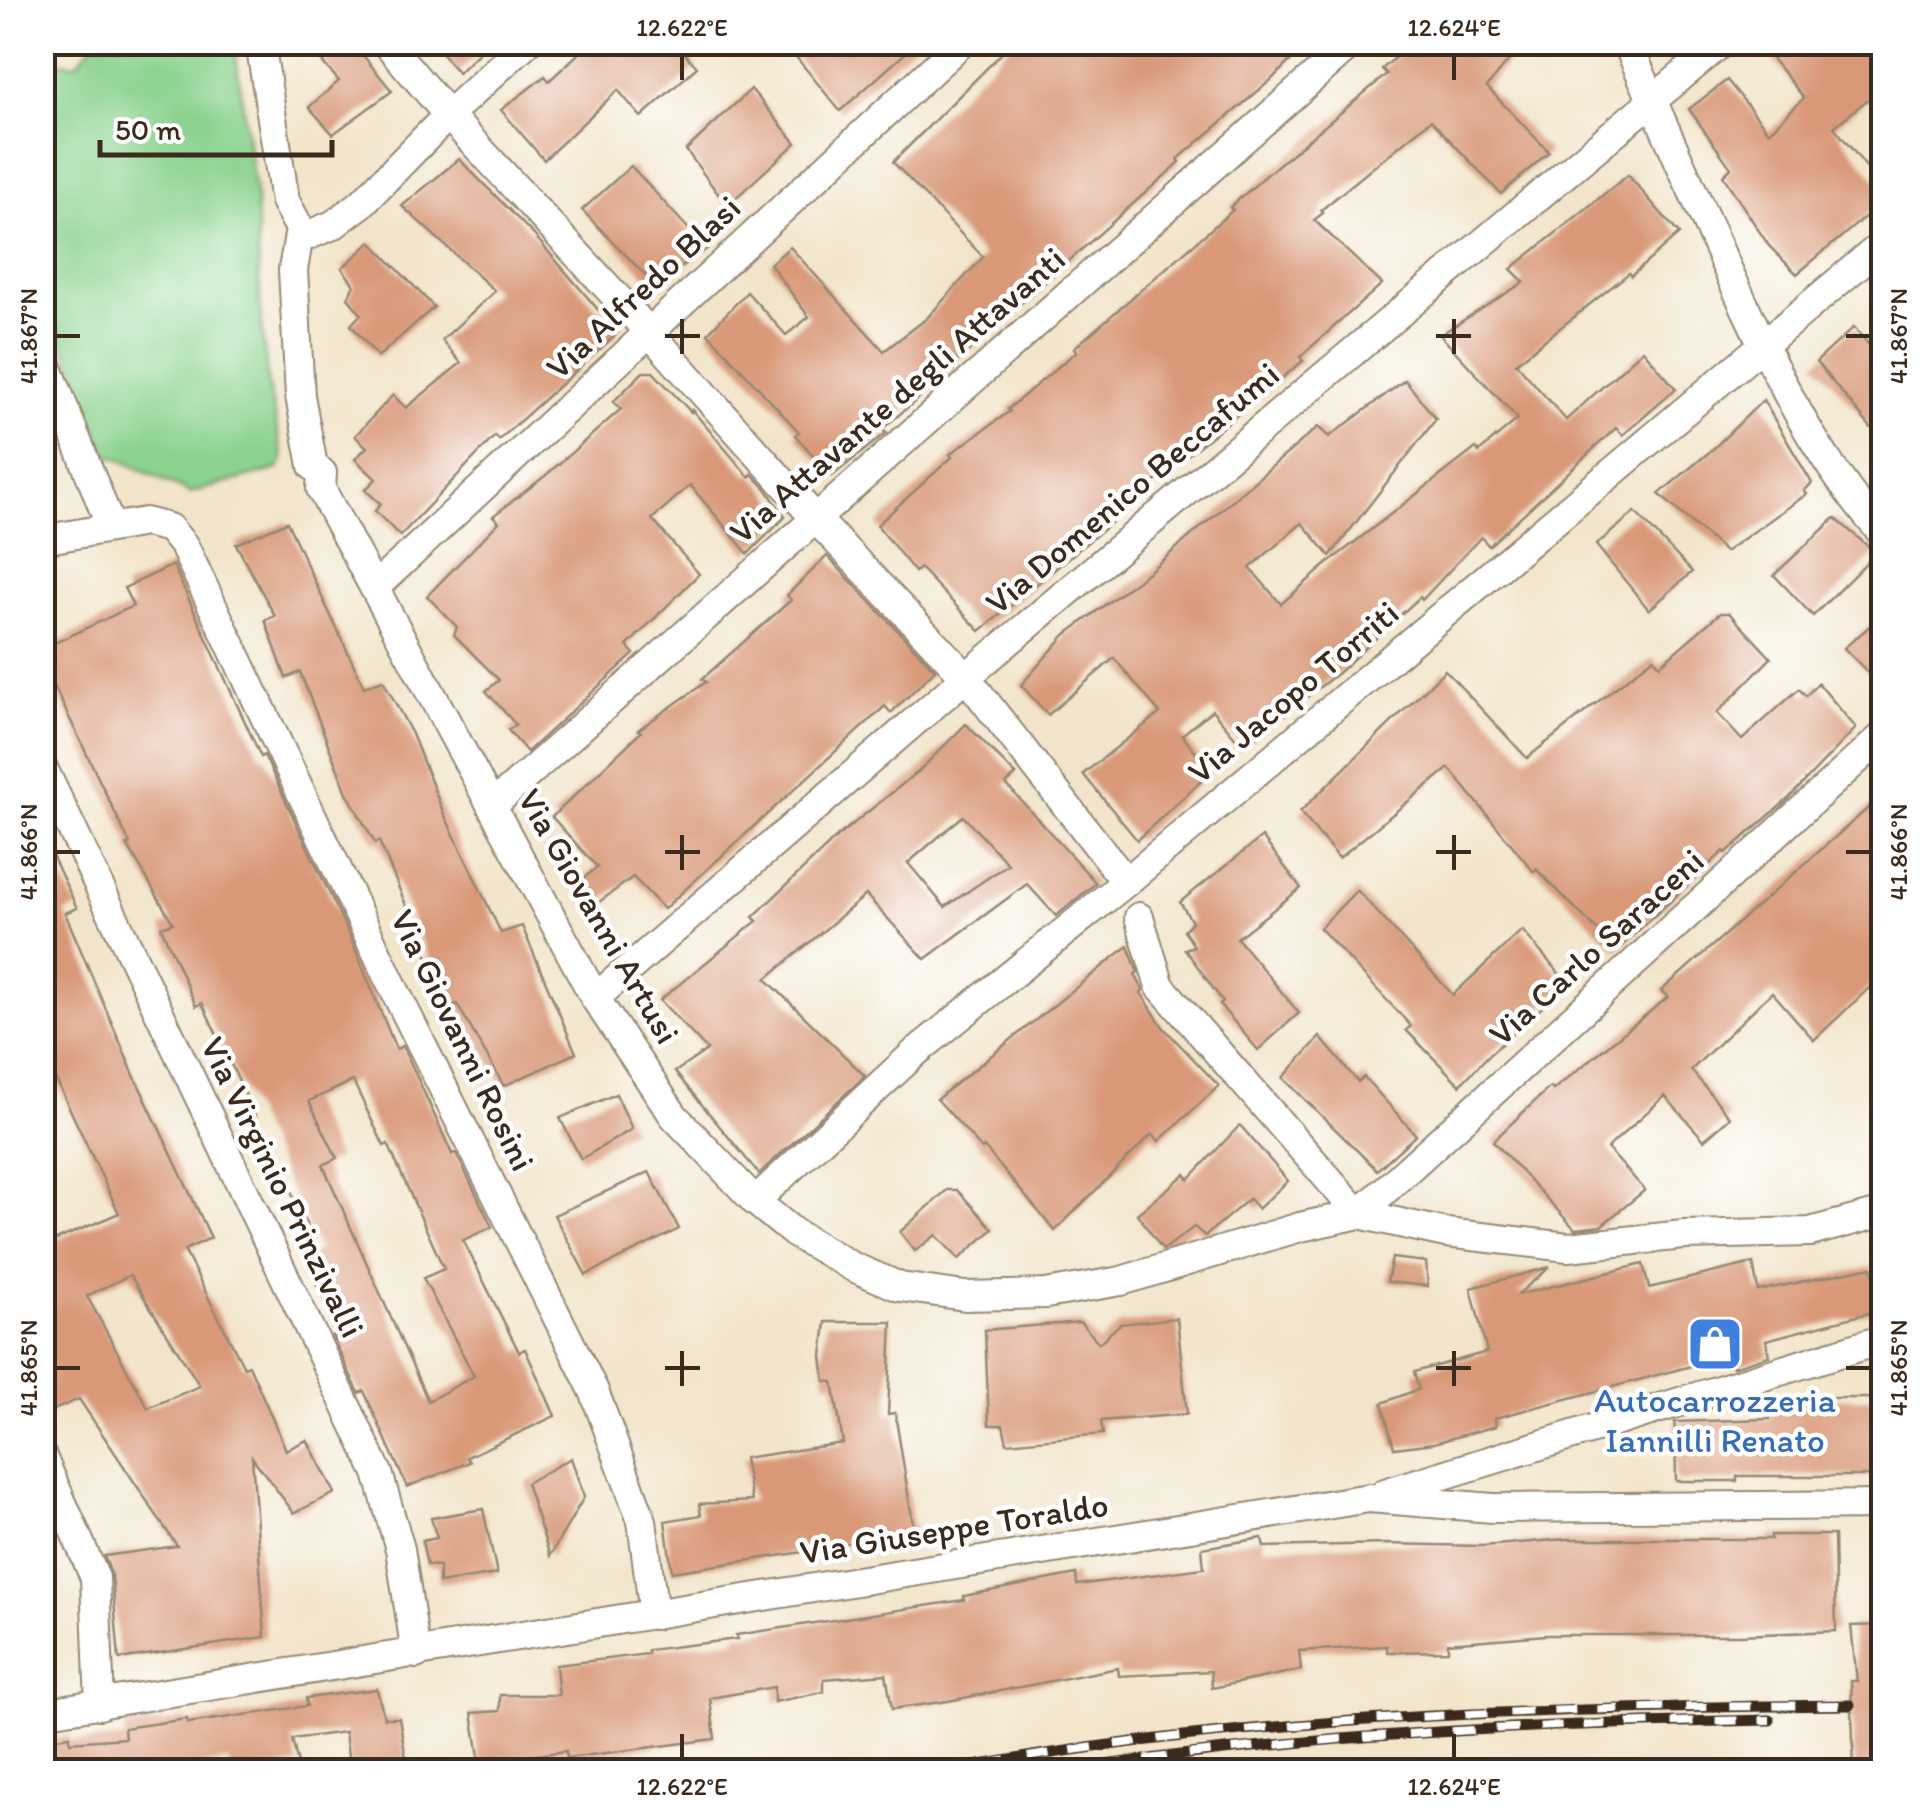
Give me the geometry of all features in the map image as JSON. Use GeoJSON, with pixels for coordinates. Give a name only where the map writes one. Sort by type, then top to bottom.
{"type":"FeatureCollection","features":[{"type":"Feature","properties":{"kind":"street","name":"Via Giovanni Artusi"},"geometry":{"type":"LineString","coordinates":[[260,42],[285,201],[300,229],[293,270],[305,434],[312,466],[322,473],[322,489],[595,998],[674,1116],[755,1202],[794,1234],[852,1268],[900,1286],[965,1296],[1046,1294],[1121,1281],[1300,1227],[1358,1214],[1446,1233],[1568,1247],[1684,1236],[1810,1232],[1884,1212]]}},
{"type":"Feature","properties":{"kind":"street"},"geometry":{"type":"LineString","coordinates":[[386,42],[814,517],[966,677],[1126,882]]}},
{"type":"Feature","properties":{"kind":"street"},"geometry":{"type":"LineString","coordinates":[[300,229],[306,236],[344,218],[527,42]]}},
{"type":"Feature","properties":{"kind":"street","name":"Via Alfredo Blasi"},"geometry":{"type":"LineString","coordinates":[[375,588],[962,42]]}},
{"type":"Feature","properties":{"kind":"street","name":"Via Attavante degli Attavanti"},"geometry":{"type":"LineString","coordinates":[[493,805],[1353,42]]}},
{"type":"Feature","properties":{"kind":"street"},"geometry":{"type":"LineString","coordinates":[[1627,42],[1763,346],[1804,426],[1834,474],[1884,534]]}},
{"type":"Feature","properties":{"kind":"street","name":"Via Domenico Beccafumi"},"geometry":{"type":"LineString","coordinates":[[595,998],[966,677],[1722,42]]}},
{"type":"Feature","properties":{"kind":"street","name":"Via Jacopo Torriti"},"geometry":{"type":"LineString","coordinates":[[755,1202],[917,1051],[1126,882],[1884,243]]}},
{"type":"Feature","properties":{"kind":"street"},"geometry":{"type":"LineString","coordinates":[[42,353],[111,526],[42,540]]}},
{"type":"Feature","properties":{"kind":"street","name":"Via Giovanni Rosini"},"geometry":{"type":"LineString","coordinates":[[111,526],[154,522],[174,532],[184,546],[396,992],[594,1391],[642,1521],[654,1615]]}},
{"type":"Feature","properties":{"kind":"street","name":"Via Carlo Saraceni"},"geometry":{"type":"LineString","coordinates":[[1358,1214],[1884,734]]}},
{"type":"Feature","properties":{"kind":"street","name":"Via Virginio Prinzivalli"},"geometry":{"type":"LineString","coordinates":[[42,766],[378,1473],[400,1549],[416,1654]]}},
{"type":"Feature","properties":{"kind":"street"},"geometry":{"type":"LineString","coordinates":[[1139,917],[1160,986],[1358,1214]]}},
{"type":"Feature","properties":{"kind":"street"},"geometry":{"type":"LineString","coordinates":[[1369,1498],[1884,1339]]}},
{"type":"Feature","properties":{"kind":"street"},"geometry":{"type":"LineString","coordinates":[[42,1457],[95,1578],[100,1704]]}},
{"type":"Feature","properties":{"kind":"street","name":"Via Giuseppe Toraldo"},"geometry":{"type":"LineString","coordinates":[[42,1713],[1369,1498],[1493,1508],[1884,1505]]}},
{"type":"Feature","properties":{"kind":"green space"},"geometry":{"type":"Polygon","coordinates":[[[94,43],[234,43],[256,199],[267,378],[283,459],[278,469],[190,493],[106,453],[43,291],[43,60],[76,64],[94,43]]]}},
{"type":"Feature","properties":{"kind":"building"},"geometry":{"type":"Polygon","coordinates":[[[343,42],[352,42],[392,91],[333,134],[309,107],[339,81],[322,62],[343,42]]]}},
{"type":"Feature","properties":{"kind":"building"},"geometry":{"type":"Polygon","coordinates":[[[433,42],[490,42],[458,73],[433,42]]]}},
{"type":"Feature","properties":{"kind":"building"},"geometry":{"type":"Polygon","coordinates":[[[591,42],[674,42],[697,67],[641,117],[618,90],[544,160],[501,110],[545,76],[549,81],[591,42]]]}},
{"type":"Feature","properties":{"kind":"building"},"geometry":{"type":"Polygon","coordinates":[[[784,42],[918,42],[840,111],[784,42]]]}},
{"type":"Feature","properties":{"kind":"building"},"geometry":{"type":"Polygon","coordinates":[[[1013,42],[1309,42],[953,364],[956,367],[882,429],[886,433],[832,476],[795,435],[799,432],[708,333],[747,292],[786,335],[809,317],[770,264],[790,247],[884,351],[926,319],[983,257],[893,162],[1013,42]]]}},
{"type":"Feature","properties":{"kind":"building"},"geometry":{"type":"Polygon","coordinates":[[[1413,42],[1524,42],[1487,87],[1549,152],[1501,194],[1431,120],[1321,210],[1323,213],[1314,220],[1382,284],[1300,357],[1303,361],[1108,520],[1111,523],[980,631],[920,568],[915,572],[877,525],[952,457],[950,454],[1010,411],[1077,351],[1074,348],[1233,210],[1230,207],[1387,74],[1382,69],[1413,42]]]}},
{"type":"Feature","properties":{"kind":"building"},"geometry":{"type":"Polygon","coordinates":[[[1788,42],[1884,42],[1884,86],[1834,127],[1884,189],[1884,201],[1797,274],[1769,246],[1723,176],[1731,168],[1689,109],[1727,80],[1769,132],[1804,98],[1770,56],[1788,42]]]}},
{"type":"Feature","properties":{"kind":"building"},"geometry":{"type":"Polygon","coordinates":[[[751,89],[796,143],[727,206],[686,150],[751,89]]]}},
{"type":"Feature","properties":{"kind":"building"},"geometry":{"type":"Polygon","coordinates":[[[459,159],[534,235],[618,333],[499,440],[495,436],[400,536],[375,511],[381,504],[365,490],[376,479],[355,459],[367,447],[355,436],[393,395],[406,408],[461,363],[442,340],[495,291],[402,206],[459,159]]]}},
{"type":"Feature","properties":{"kind":"building"},"geometry":{"type":"Polygon","coordinates":[[[631,166],[707,249],[655,285],[582,210],[631,166]]]}},
{"type":"Feature","properties":{"kind":"building"},"geometry":{"type":"Polygon","coordinates":[[[1628,175],[1679,234],[1631,276],[1629,273],[1516,363],[1566,420],[1643,350],[1676,389],[1623,435],[1616,428],[1489,546],[1481,537],[1422,600],[1420,597],[1339,672],[1243,747],[1212,710],[1182,735],[1211,772],[1137,840],[1083,774],[1160,713],[1114,658],[1048,715],[1021,685],[1065,635],[1151,570],[1318,427],[1329,437],[1405,380],[1436,419],[1330,556],[1302,523],[1250,568],[1281,604],[1476,448],[1479,452],[1518,419],[1440,335],[1524,282],[1511,269],[1628,175]]]}},
{"type":"Feature","properties":{"kind":"building"},"geometry":{"type":"Polygon","coordinates":[[[371,242],[434,307],[378,357],[351,325],[361,314],[348,298],[354,285],[342,268],[371,242]]]}},
{"type":"Feature","properties":{"kind":"building"},"geometry":{"type":"Polygon","coordinates":[[[1854,327],[1884,363],[1884,443],[1816,362],[1854,327]]]}},
{"type":"Feature","properties":{"kind":"building"},"geometry":{"type":"Polygon","coordinates":[[[643,372],[653,372],[692,410],[749,477],[752,474],[767,490],[785,517],[748,554],[690,485],[652,519],[699,574],[627,646],[634,654],[527,752],[508,730],[516,725],[486,691],[499,680],[454,635],[457,627],[427,596],[499,522],[493,516],[621,409],[613,402],[643,372]]]}},
{"type":"Feature","properties":{"kind":"building"},"geometry":{"type":"Polygon","coordinates":[[[1763,400],[1812,483],[1804,491],[1807,494],[1725,552],[1659,494],[1763,400]]]}},
{"type":"Feature","properties":{"kind":"building"},"geometry":{"type":"Polygon","coordinates":[[[1635,512],[1692,572],[1649,610],[1596,545],[1635,512]]]}},
{"type":"Feature","properties":{"kind":"building"},"geometry":{"type":"Polygon","coordinates":[[[1835,518],[1876,553],[1813,616],[1774,575],[1835,518]]]}},
{"type":"Feature","properties":{"kind":"building"},"geometry":{"type":"Polygon","coordinates":[[[287,522],[364,687],[383,680],[412,734],[444,814],[501,933],[522,926],[576,1053],[504,1086],[457,1004],[449,1007],[379,841],[375,843],[347,793],[300,672],[286,678],[265,620],[275,616],[236,544],[287,522]]]}},
{"type":"Feature","properties":{"kind":"building"},"geometry":{"type":"Polygon","coordinates":[[[827,556],[935,670],[891,713],[885,706],[664,909],[633,877],[595,905],[576,885],[597,867],[552,817],[641,732],[638,730],[706,682],[702,679],[791,600],[787,595],[827,556]]]}},
{"type":"Feature","properties":{"kind":"building"},"geometry":{"type":"Polygon","coordinates":[[[173,565],[261,757],[264,755],[352,941],[396,1049],[403,1046],[452,1154],[456,1153],[492,1227],[463,1240],[519,1352],[525,1349],[555,1416],[467,1457],[470,1462],[407,1487],[364,1391],[359,1393],[332,1336],[339,1333],[304,1257],[319,1251],[202,1003],[196,1006],[161,927],[173,923],[127,845],[130,844],[42,661],[42,649],[133,606],[124,588],[173,565]],[[353,1081],[309,1101],[337,1158],[323,1165],[428,1401],[474,1376],[423,1278],[444,1269],[388,1144],[384,1146],[353,1081]]]}},
{"type":"Feature","properties":{"kind":"building"},"geometry":{"type":"Polygon","coordinates":[[[1720,613],[1729,613],[1771,658],[1717,713],[1742,740],[1799,689],[1806,696],[1818,683],[1856,728],[1788,799],[1724,851],[1617,950],[1536,869],[1534,872],[1449,768],[1339,858],[1300,812],[1445,670],[1527,758],[1653,658],[1660,665],[1720,613]]]}},
{"type":"Feature","properties":{"kind":"building"},"geometry":{"type":"Polygon","coordinates":[[[1884,614],[1884,689],[1844,648],[1884,614]]]}},
{"type":"Feature","properties":{"kind":"building"},"geometry":{"type":"Polygon","coordinates":[[[966,724],[1016,775],[1006,784],[1096,883],[1056,916],[1027,884],[925,959],[866,895],[766,979],[865,1076],[759,1174],[675,1072],[707,1050],[660,1000],[757,921],[753,917],[839,835],[919,771],[966,724]],[[963,816],[908,863],[945,907],[1008,864],[963,816]]]}},
{"type":"Feature","properties":{"kind":"building"},"geometry":{"type":"Polygon","coordinates":[[[1884,794],[1884,974],[1814,1040],[1772,992],[1691,1070],[1730,1117],[1704,1140],[1665,1096],[1607,1148],[1645,1190],[1601,1226],[1575,1229],[1493,1141],[1550,1087],[1553,1090],[1668,997],[1661,991],[1884,794]]]}},
{"type":"Feature","properties":{"kind":"building"},"geometry":{"type":"Polygon","coordinates":[[[42,834],[77,908],[65,913],[133,1073],[211,1238],[184,1250],[244,1367],[249,1365],[286,1450],[307,1440],[335,1493],[294,1513],[252,1457],[265,1637],[119,1659],[112,1577],[104,1556],[177,1546],[79,1399],[42,1415],[42,1246],[119,1213],[42,1050],[42,834]],[[130,1275],[87,1296],[148,1408],[200,1386],[130,1275]]]}},
{"type":"Feature","properties":{"kind":"building"},"geometry":{"type":"Polygon","coordinates":[[[1262,837],[1301,888],[1237,938],[1299,1013],[1258,1050],[1220,1005],[1223,1002],[1185,949],[1194,946],[1184,930],[1192,922],[1180,902],[1262,837]]]}},
{"type":"Feature","properties":{"kind":"building"},"geometry":{"type":"Polygon","coordinates":[[[1357,890],[1453,995],[1522,930],[1568,984],[1460,1085],[1406,1030],[1411,1026],[1320,928],[1357,890]]]}},
{"type":"Feature","properties":{"kind":"building"},"geometry":{"type":"Polygon","coordinates":[[[1128,946],[1141,993],[1163,1027],[1219,1086],[1159,1141],[1152,1134],[1055,1231],[984,1147],[937,1099],[1128,946]]]}},
{"type":"Feature","properties":{"kind":"building"},"geometry":{"type":"Polygon","coordinates":[[[1320,1037],[1358,1082],[1364,1077],[1416,1135],[1377,1170],[1283,1078],[1320,1037]]]}},
{"type":"Feature","properties":{"kind":"building"},"geometry":{"type":"Polygon","coordinates":[[[616,1094],[632,1129],[581,1159],[560,1118],[616,1094]]]}},
{"type":"Feature","properties":{"kind":"building"},"geometry":{"type":"Polygon","coordinates":[[[1240,1125],[1288,1181],[1258,1209],[1249,1199],[1205,1236],[1194,1227],[1163,1250],[1137,1214],[1185,1174],[1189,1179],[1240,1125]]]}},
{"type":"Feature","properties":{"kind":"building"},"geometry":{"type":"Polygon","coordinates":[[[649,1172],[679,1229],[586,1275],[554,1215],[649,1172]]]}},
{"type":"Feature","properties":{"kind":"building"},"geometry":{"type":"Polygon","coordinates":[[[947,1190],[957,1190],[993,1229],[959,1259],[936,1235],[915,1251],[900,1232],[947,1190]]]}},
{"type":"Feature","properties":{"kind":"building"},"geometry":{"type":"Polygon","coordinates":[[[1392,1258],[1426,1262],[1428,1286],[1387,1282],[1392,1258]]]}},
{"type":"Feature","properties":{"kind":"building"},"geometry":{"type":"Polygon","coordinates":[[[1753,1263],[1758,1291],[1872,1267],[1880,1310],[1766,1340],[1769,1356],[1733,1367],[1729,1356],[1495,1418],[1496,1426],[1434,1443],[1394,1448],[1382,1403],[1419,1389],[1414,1372],[1487,1352],[1471,1288],[1550,1267],[1517,1295],[1643,1264],[1649,1288],[1753,1263]]]}},
{"type":"Feature","properties":{"kind":"building"},"geometry":{"type":"Polygon","coordinates":[[[1177,1318],[1187,1414],[1101,1421],[1103,1434],[1007,1443],[1003,1425],[989,1425],[985,1330],[1080,1322],[1099,1343],[1120,1324],[1177,1318]]]}},
{"type":"Feature","properties":{"kind":"building"},"geometry":{"type":"Polygon","coordinates":[[[826,1322],[892,1322],[888,1414],[895,1413],[915,1536],[816,1546],[817,1550],[672,1572],[665,1521],[701,1515],[699,1504],[752,1501],[744,1458],[843,1443],[833,1382],[825,1381],[822,1356],[826,1322]]]}},
{"type":"Feature","properties":{"kind":"building"},"geometry":{"type":"Polygon","coordinates":[[[1770,1398],[1884,1398],[1884,1476],[1737,1476],[1737,1481],[1676,1481],[1675,1422],[1770,1419],[1770,1398]]]}},
{"type":"Feature","properties":{"kind":"building"},"geometry":{"type":"Polygon","coordinates":[[[571,1458],[584,1497],[550,1556],[526,1483],[571,1458]]]}},
{"type":"Feature","properties":{"kind":"building"},"geometry":{"type":"Polygon","coordinates":[[[483,1509],[497,1574],[439,1583],[439,1566],[427,1565],[422,1541],[437,1538],[431,1518],[483,1509]]]}},
{"type":"Feature","properties":{"kind":"building"},"geometry":{"type":"Polygon","coordinates":[[[1771,1535],[1834,1535],[1836,1631],[1546,1635],[1448,1643],[1448,1651],[1387,1652],[1387,1646],[1299,1651],[1301,1670],[1212,1688],[1211,1671],[1119,1676],[1118,1668],[892,1709],[886,1674],[824,1679],[824,1692],[774,1702],[774,1687],[710,1698],[715,1739],[567,1758],[566,1751],[480,1763],[472,1713],[500,1711],[500,1695],[559,1695],[556,1665],[648,1654],[648,1650],[737,1639],[736,1635],[964,1600],[964,1596],[1076,1574],[1077,1585],[1204,1568],[1202,1548],[1262,1538],[1264,1547],[1483,1546],[1566,1539],[1771,1539],[1771,1535]]]}},
{"type":"Feature","properties":{"kind":"building"},"geometry":{"type":"Polygon","coordinates":[[[1884,1625],[1884,1772],[1854,1772],[1851,1681],[1857,1681],[1851,1626],[1884,1625]]]}},
{"type":"Feature","properties":{"kind":"building"},"geometry":{"type":"Polygon","coordinates":[[[377,1689],[384,1718],[399,1718],[407,1764],[390,1766],[390,1772],[350,1772],[345,1732],[292,1739],[298,1764],[256,1772],[230,1772],[229,1761],[161,1772],[42,1772],[42,1740],[70,1736],[70,1742],[125,1738],[124,1728],[307,1706],[306,1698],[377,1689]]]}},
{"type":"Feature","properties":{"kind":"railway"},"geometry":{"type":"LineString","coordinates":[[941,1772],[1167,1738],[1394,1718],[1850,1705]]}},
{"type":"Feature","properties":{"kind":"railway"},"geometry":{"type":"LineString","coordinates":[[1058,1772],[1324,1740],[1591,1725],[1770,1720]]}},
{"type":"Feature","properties":{"kind":"place","name":"Autocarrozzeria Iannilli Renato"},"geometry":{"type":"Point","coordinates":[1715,1344]}}]}
